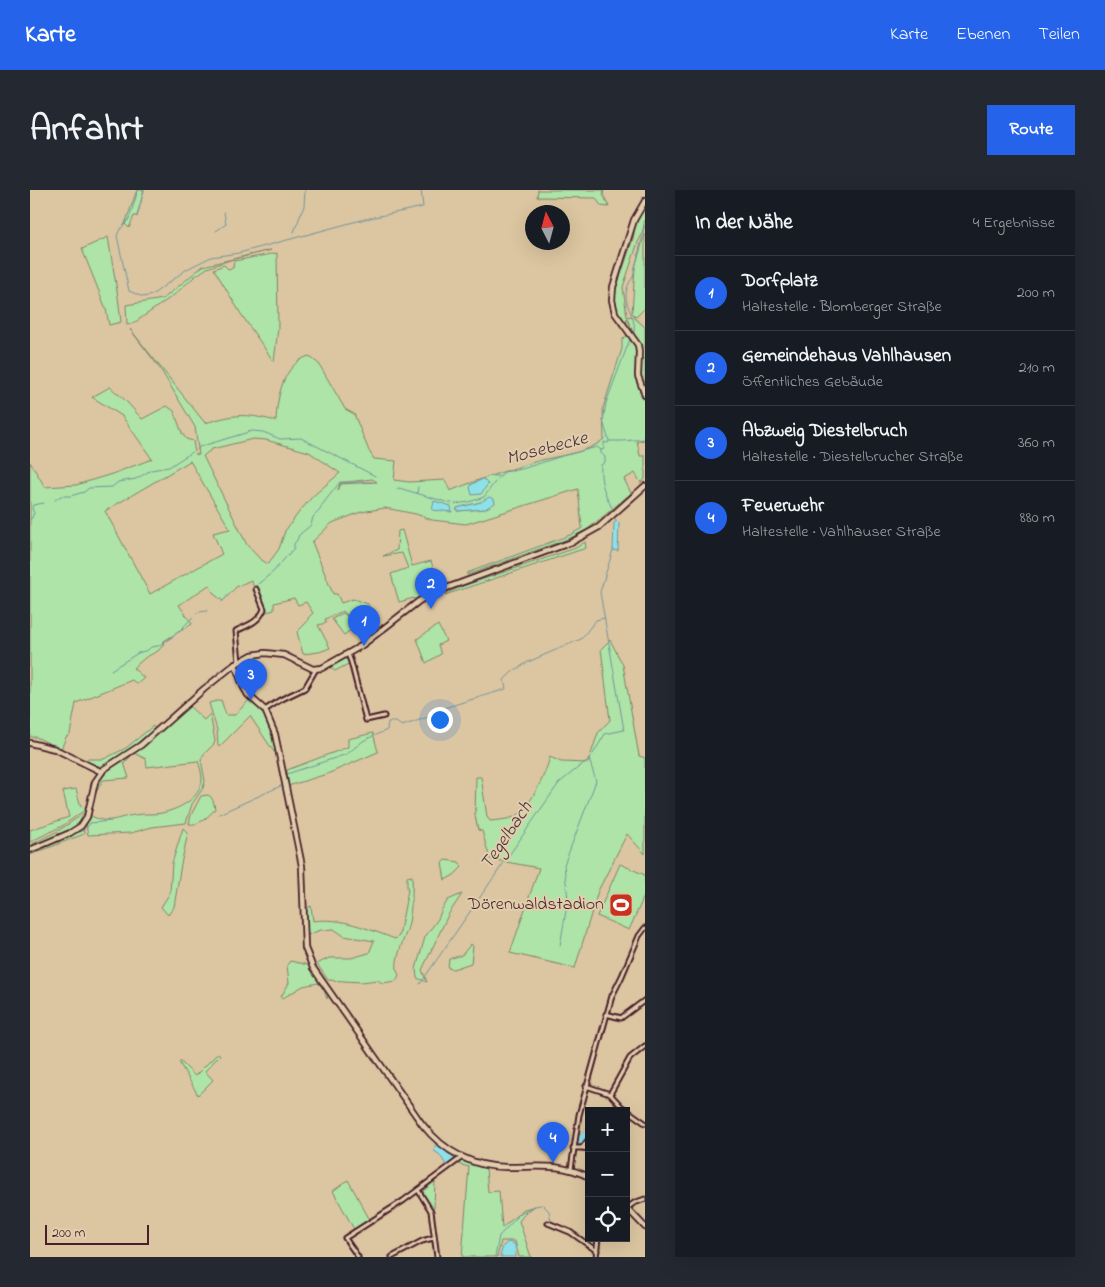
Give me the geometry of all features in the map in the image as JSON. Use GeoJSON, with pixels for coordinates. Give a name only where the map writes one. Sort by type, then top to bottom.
{"type":"FeatureCollection","features":[{"type":"Feature","properties":{"kind":"street"},"geometry":{"type":"LineString","coordinates":[[645,202],[634,220],[613,287],[612,300],[614,312],[638,345],[638,376],[645,395]]}},
{"type":"Feature","properties":{"kind":"street"},"geometry":{"type":"LineString","coordinates":[[30,850],[70,833],[81,826],[87,817],[96,782],[102,772],[141,745],[204,689],[237,663],[258,654],[272,653],[284,655],[309,668],[322,668],[363,645],[418,601],[433,593],[556,549],[584,536],[603,523],[645,486]]}},
{"type":"Feature","properties":{"kind":"street"},"geometry":{"type":"LineString","coordinates":[[256,589],[264,609],[261,617],[255,622],[236,631],[237,663],[247,693],[265,710],[275,734],[302,866],[305,948],[308,958],[422,1124],[443,1146],[462,1158],[492,1166],[549,1166],[571,1169],[585,1175]]}},
{"type":"Feature","properties":{"kind":"street"},"geometry":{"type":"LineString","coordinates":[[348,654],[366,720],[384,716]]}},
{"type":"Feature","properties":{"kind":"street"},"geometry":{"type":"LineString","coordinates":[[265,710],[280,700],[305,688],[316,669]]}},
{"type":"Feature","properties":{"kind":"street"},"geometry":{"type":"LineString","coordinates":[[30,743],[55,749],[102,772]]}},
{"type":"Feature","properties":{"kind":"street"},"geometry":{"type":"LineString","coordinates":[[571,1169],[573,1148],[586,1086],[606,1014],[639,936],[645,928]]}},
{"type":"Feature","properties":{"kind":"street"},"geometry":{"type":"LineString","coordinates":[[606,1014],[621,1018],[645,1000]]}},
{"type":"Feature","properties":{"kind":"street"},"geometry":{"type":"LineString","coordinates":[[610,1094],[630,1058],[645,1046]]}},
{"type":"Feature","properties":{"kind":"street"},"geometry":{"type":"LineString","coordinates":[[586,1086],[610,1094],[621,1106],[645,1123]]}},
{"type":"Feature","properties":{"kind":"street"},"geometry":{"type":"LineString","coordinates":[[582,1148],[585,1144]]}},
{"type":"Feature","properties":{"kind":"street"},"geometry":{"type":"LineString","coordinates":[[573,1148],[585,1149]]}},
{"type":"Feature","properties":{"kind":"street"},"geometry":{"type":"LineString","coordinates":[[358,1257],[345,1238],[374,1221],[462,1158]]}},
{"type":"Feature","properties":{"kind":"street"},"geometry":{"type":"LineString","coordinates":[[418,1190],[433,1220],[436,1257]]}},
{"type":"Feature","properties":{"kind":"street"},"geometry":{"type":"LineString","coordinates":[[630,1205],[645,1200]]}},
{"type":"Feature","properties":{"kind":"street"},"geometry":{"type":"LineString","coordinates":[[630,1210],[645,1227]]}},
{"type":"Feature","properties":{"kind":"street"},"geometry":{"type":"LineString","coordinates":[[548,1223],[570,1232],[602,1257]]}},
{"type":"Feature","properties":{"kind":"street"},"geometry":{"type":"LineString","coordinates":[[392,1257],[422,1241],[433,1238]]}},
{"type":"Feature","properties":{"kind":"green space"},"geometry":{"type":"Polygon","coordinates":[[[137,190],[144,190],[137,216],[134,216],[129,228],[125,224],[137,190]]]}},
{"type":"Feature","properties":{"kind":"green space"},"geometry":{"type":"Polygon","coordinates":[[[538,190],[604,190],[603,194],[609,207],[601,206],[596,198],[537,197],[538,190]]]}},
{"type":"Feature","properties":{"kind":"green space"},"geometry":{"type":"Polygon","coordinates":[[[645,204],[643,228],[623,287],[627,317],[632,316],[645,327],[645,440],[637,441],[640,456],[645,456],[645,479],[641,483],[635,473],[624,479],[631,493],[629,495],[588,529],[570,538],[467,575],[467,573],[570,535],[582,528],[578,489],[466,524],[432,520],[416,514],[385,508],[361,512],[332,523],[312,542],[333,594],[337,594],[341,603],[353,599],[369,606],[356,617],[348,616],[343,611],[325,619],[326,623],[318,625],[330,648],[319,652],[303,654],[297,632],[313,613],[306,602],[298,605],[294,598],[274,603],[274,610],[262,613],[251,580],[236,587],[223,601],[215,595],[209,585],[179,605],[192,624],[162,642],[164,644],[158,651],[146,657],[133,668],[144,678],[137,684],[132,680],[76,703],[70,734],[66,737],[61,749],[36,737],[30,737],[30,462],[45,487],[76,485],[152,459],[122,416],[92,397],[110,387],[142,419],[167,406],[174,411],[182,433],[186,439],[193,441],[195,454],[199,455],[195,427],[161,370],[130,329],[205,423],[240,416],[276,421],[280,392],[287,374],[300,360],[309,356],[319,364],[345,409],[354,414],[374,459],[396,461],[394,480],[409,482],[445,480],[450,491],[527,464],[590,448],[604,439],[603,408],[622,349],[622,340],[632,330],[627,318],[626,326],[617,313],[614,295],[639,215],[645,204]],[[253,439],[212,449],[203,456],[247,545],[260,559],[268,564],[279,549],[285,531],[300,511],[313,496],[340,473],[309,452],[266,440],[253,439]],[[190,461],[105,511],[150,594],[222,554],[213,533],[230,529],[190,461]],[[372,479],[340,483],[338,490],[341,484],[377,482],[372,479]],[[481,502],[457,508],[457,511],[485,509],[481,502]]]}},
{"type":"Feature","properties":{"kind":"green space"},"geometry":{"type":"Polygon","coordinates":[[[645,234],[645,308],[636,317],[632,313],[635,267],[645,234]]]}},
{"type":"Feature","properties":{"kind":"green space"},"geometry":{"type":"Polygon","coordinates":[[[108,237],[121,322],[109,325],[106,309],[82,249],[108,237]]]}},
{"type":"Feature","properties":{"kind":"green space"},"geometry":{"type":"Polygon","coordinates":[[[271,250],[207,268],[174,295],[134,323],[127,325],[126,305],[163,299],[203,266],[271,250]]]}},
{"type":"Feature","properties":{"kind":"green space"},"geometry":{"type":"Polygon","coordinates":[[[277,253],[278,328],[274,362],[241,314],[214,269],[224,265],[228,269],[233,268],[234,261],[277,253]]]}},
{"type":"Feature","properties":{"kind":"green space"},"geometry":{"type":"Polygon","coordinates":[[[402,530],[412,566],[431,561],[439,586],[415,600],[414,598],[399,602],[391,574],[408,568],[402,553],[383,556],[397,550],[398,531],[402,530]]]}},
{"type":"Feature","properties":{"kind":"green space"},"geometry":{"type":"Polygon","coordinates":[[[585,542],[586,548],[445,595],[463,586],[576,548],[585,542]]]}},
{"type":"Feature","properties":{"kind":"green space"},"geometry":{"type":"Polygon","coordinates":[[[343,613],[347,616],[353,628],[344,635],[332,619],[343,613]]]}},
{"type":"Feature","properties":{"kind":"green space"},"geometry":{"type":"Polygon","coordinates":[[[438,625],[446,641],[438,645],[441,654],[426,663],[417,639],[438,625]]]}},
{"type":"Feature","properties":{"kind":"green space"},"geometry":{"type":"Polygon","coordinates":[[[610,640],[623,665],[639,756],[645,758],[645,854],[627,834],[598,891],[575,968],[510,953],[539,868],[490,859],[482,831],[478,830],[475,815],[476,777],[481,777],[487,817],[490,821],[502,820],[514,817],[520,813],[531,800],[550,757],[561,762],[588,763],[598,733],[610,720],[601,649],[610,640]]]}},
{"type":"Feature","properties":{"kind":"green space"},"geometry":{"type":"Polygon","coordinates":[[[347,658],[350,663],[335,671],[330,667],[347,658]]]}},
{"type":"Feature","properties":{"kind":"green space"},"geometry":{"type":"Polygon","coordinates":[[[250,699],[268,722],[277,750],[274,752],[250,716],[219,747],[218,745],[217,730],[209,703],[221,700],[226,715],[235,715],[250,699]]]}},
{"type":"Feature","properties":{"kind":"green space"},"geometry":{"type":"Polygon","coordinates":[[[189,706],[204,720],[210,714],[215,741],[201,760],[205,781],[203,788],[192,804],[186,823],[152,827],[131,833],[88,835],[86,825],[90,815],[102,820],[112,820],[138,814],[162,813],[182,806],[197,793],[202,780],[198,761],[147,767],[146,759],[134,753],[189,706]]]}},
{"type":"Feature","properties":{"kind":"green space"},"geometry":{"type":"Polygon","coordinates":[[[153,726],[155,729],[130,749],[102,767],[86,762],[87,759],[104,759],[126,748],[153,726]]]}},
{"type":"Feature","properties":{"kind":"green space"},"geometry":{"type":"Polygon","coordinates":[[[373,733],[378,752],[327,774],[288,786],[287,770],[348,747],[348,739],[373,733]]]}},
{"type":"Feature","properties":{"kind":"green space"},"geometry":{"type":"Polygon","coordinates":[[[131,756],[124,763],[129,778],[103,780],[95,794],[99,781],[103,776],[112,767],[131,756]]]}},
{"type":"Feature","properties":{"kind":"green space"},"geometry":{"type":"Polygon","coordinates":[[[76,789],[81,807],[86,806],[85,810],[62,826],[30,842],[30,830],[69,817],[63,791],[76,789]]]}},
{"type":"Feature","properties":{"kind":"green space"},"geometry":{"type":"Polygon","coordinates":[[[208,795],[214,803],[215,809],[200,822],[189,824],[191,815],[201,796],[208,795]]]}},
{"type":"Feature","properties":{"kind":"green space"},"geometry":{"type":"Polygon","coordinates":[[[86,812],[78,825],[71,830],[30,849],[30,845],[58,831],[86,812]]]}},
{"type":"Feature","properties":{"kind":"green space"},"geometry":{"type":"Polygon","coordinates":[[[83,826],[84,834],[30,855],[30,852],[72,834],[83,826]]]}},
{"type":"Feature","properties":{"kind":"green space"},"geometry":{"type":"Polygon","coordinates":[[[183,828],[188,833],[174,907],[168,915],[161,907],[170,893],[172,863],[183,828]]]}},
{"type":"Feature","properties":{"kind":"green space"},"geometry":{"type":"Polygon","coordinates":[[[445,860],[459,862],[462,867],[445,880],[442,863],[445,860]]]}},
{"type":"Feature","properties":{"kind":"green space","name":"Dörenwaldstadion"},"geometry":{"type":"Polygon","coordinates":[[[620,864],[645,875],[645,894],[629,930],[597,916],[620,864]]]}},
{"type":"Feature","properties":{"kind":"green space"},"geometry":{"type":"Polygon","coordinates":[[[412,876],[409,923],[398,957],[397,970],[399,975],[396,981],[382,983],[378,980],[361,982],[328,980],[317,964],[329,958],[351,958],[369,953],[374,941],[344,936],[334,929],[321,930],[307,935],[305,913],[307,908],[311,906],[313,921],[345,922],[395,939],[399,936],[408,890],[407,877],[412,876]]]}},
{"type":"Feature","properties":{"kind":"green space"},"geometry":{"type":"Polygon","coordinates":[[[462,894],[448,915],[422,970],[427,982],[417,978],[416,969],[425,937],[438,919],[448,900],[462,894]]]}},
{"type":"Feature","properties":{"kind":"green space"},"geometry":{"type":"Polygon","coordinates":[[[471,944],[473,946],[471,963],[453,969],[448,968],[449,959],[462,955],[471,944]]]}},
{"type":"Feature","properties":{"kind":"green space"},"geometry":{"type":"Polygon","coordinates":[[[290,961],[308,965],[328,992],[327,999],[323,987],[318,983],[303,986],[283,998],[281,997],[289,983],[287,965],[290,961]]]}},
{"type":"Feature","properties":{"kind":"green space"},"geometry":{"type":"Polygon","coordinates":[[[218,1053],[220,1055],[205,1071],[213,1080],[198,1095],[179,1062],[195,1076],[218,1053]]]}},
{"type":"Feature","properties":{"kind":"green space"},"geometry":{"type":"Polygon","coordinates":[[[462,1161],[486,1169],[488,1192],[499,1191],[502,1228],[524,1209],[535,1206],[526,1212],[519,1221],[531,1257],[519,1257],[515,1241],[501,1241],[497,1257],[462,1257],[469,1167],[458,1164],[462,1161]]]}},
{"type":"Feature","properties":{"kind":"green space"},"geometry":{"type":"Polygon","coordinates":[[[348,1180],[371,1222],[355,1231],[333,1191],[348,1180]]]}},
{"type":"Feature","properties":{"kind":"green space"},"geometry":{"type":"Polygon","coordinates":[[[435,1181],[434,1208],[432,1208],[422,1192],[435,1181]]]}},
{"type":"Feature","properties":{"kind":"water"},"geometry":{"type":"Polygon","coordinates":[[[483,479],[488,484],[481,494],[472,495],[470,487],[472,484],[483,479]]]}},
{"type":"Feature","properties":{"kind":"water"},"geometry":{"type":"Polygon","coordinates":[[[489,497],[494,499],[495,503],[485,509],[457,511],[457,508],[481,502],[489,497]]]}},
{"type":"Feature","properties":{"kind":"water"},"geometry":{"type":"Polygon","coordinates":[[[434,501],[451,506],[452,512],[432,510],[434,501]]]}},
{"type":"Feature","properties":{"kind":"water"},"geometry":{"type":"Polygon","coordinates":[[[617,521],[619,523],[618,551],[613,550],[614,523],[617,521]]]}},
{"type":"Feature","properties":{"kind":"water"},"geometry":{"type":"Polygon","coordinates":[[[585,1131],[585,1140],[581,1145],[577,1143],[578,1136],[585,1131]]]}},
{"type":"Feature","properties":{"kind":"water"},"geometry":{"type":"Polygon","coordinates":[[[436,1143],[454,1156],[454,1160],[447,1166],[439,1154],[434,1151],[436,1143]]]}},
{"type":"Feature","properties":{"kind":"water"},"geometry":{"type":"Polygon","coordinates":[[[508,1242],[515,1244],[516,1257],[500,1257],[503,1246],[508,1242]]]}},
{"type":"Feature","properties":{"kind":"waterway"},"geometry":{"type":"LineString","coordinates":[[137,190],[129,219],[117,236],[129,291],[143,297],[152,295],[187,269],[211,257],[239,253],[365,219],[423,207],[421,190]]}},
{"type":"Feature","properties":{"kind":"waterway"},"geometry":{"type":"LineString","coordinates":[[137,217],[144,190]]}},
{"type":"Feature","properties":{"kind":"waterway"},"geometry":{"type":"LineString","coordinates":[[294,232],[304,206],[305,190]]}},
{"type":"Feature","properties":{"kind":"waterway"},"geometry":{"type":"LineString","coordinates":[[216,231],[226,224],[224,212]]}},
{"type":"Feature","properties":{"kind":"waterway","name":"Mosebecke"},"geometry":{"type":"LineString","coordinates":[[633,336],[634,322],[626,294],[633,277],[645,225]]}},
{"type":"Feature","properties":{"kind":"waterway","name":"Mosebecke"},"geometry":{"type":"LineString","coordinates":[[498,479],[504,472],[522,469],[597,447],[601,450],[604,449],[604,442],[608,443],[609,441],[603,421],[606,403],[630,339]]}},
{"type":"Feature","properties":{"kind":"waterway","name":"Mosebecke"},"geometry":{"type":"LineString","coordinates":[[197,450],[199,447],[252,431],[263,432],[280,439],[301,438],[375,476]]}},
{"type":"Feature","properties":{"kind":"waterway"},"geometry":{"type":"LineString","coordinates":[[609,441],[645,439]]}},
{"type":"Feature","properties":{"kind":"waterway","name":"Tegelbach"},"geometry":{"type":"LineString","coordinates":[[601,450],[605,457],[605,462],[601,465],[602,482],[612,508]]}},
{"type":"Feature","properties":{"kind":"waterway","name":"Mosebecke"},"geometry":{"type":"LineString","coordinates":[[55,500],[61,496],[70,496],[84,492],[89,488],[112,487],[118,482],[136,479],[151,470],[169,467],[192,452]]}},
{"type":"Feature","properties":{"kind":"waterway"},"geometry":{"type":"LineString","coordinates":[[490,476],[499,476]]}},
{"type":"Feature","properties":{"kind":"waterway"},"geometry":{"type":"LineString","coordinates":[[258,584],[273,572],[294,548],[299,535],[311,525],[313,517],[340,482],[372,482]]}},
{"type":"Feature","properties":{"kind":"waterway","name":"Mosebecke"},"geometry":{"type":"LineString","coordinates":[[455,504],[484,497],[495,482]]}},
{"type":"Feature","properties":{"kind":"waterway","name":"Mosebecke"},"geometry":{"type":"LineString","coordinates":[[417,493],[418,487]]}},
{"type":"Feature","properties":{"kind":"waterway","name":"Mosebecke"},"geometry":{"type":"LineString","coordinates":[[397,489],[446,502]]}},
{"type":"Feature","properties":{"kind":"waterway","name":"Mosebecke"},"geometry":{"type":"LineString","coordinates":[[30,519],[34,513],[33,505],[44,503]]}},
{"type":"Feature","properties":{"kind":"waterway","name":"Tegelbach"},"geometry":{"type":"LineString","coordinates":[[593,754],[605,734],[624,730],[600,592],[613,550]]}},
{"type":"Feature","properties":{"kind":"waterway"},"geometry":{"type":"LineString","coordinates":[[222,602],[227,597]]}},
{"type":"Feature","properties":{"kind":"waterway"},"geometry":{"type":"LineString","coordinates":[[111,670],[138,653],[158,646],[174,636],[198,612],[207,611]]}},
{"type":"Feature","properties":{"kind":"waterway"},"geometry":{"type":"LineString","coordinates":[[444,708],[506,689],[504,680],[512,672],[528,662],[581,639],[596,620],[604,618]]}},
{"type":"Feature","properties":{"kind":"waterway"},"geometry":{"type":"LineString","coordinates":[[376,735],[387,730],[388,722],[396,722],[402,726],[437,714]]}},
{"type":"Feature","properties":{"kind":"waterway"},"geometry":{"type":"LineString","coordinates":[[287,774],[347,754],[363,741],[373,736]]}},
{"type":"Feature","properties":{"kind":"waterway","name":"Tegelbach"},"geometry":{"type":"LineString","coordinates":[[420,984],[559,783],[589,759],[596,781],[564,865],[568,899],[560,946]]}},
{"type":"Feature","properties":{"kind":"waterway"},"geometry":{"type":"LineString","coordinates":[[219,814],[283,785],[283,783]]}},
{"type":"Feature","properties":{"kind":"waterway"},"geometry":{"type":"LineString","coordinates":[[86,829],[90,823],[111,821]]}},
{"type":"Feature","properties":{"kind":"waterway"},"geometry":{"type":"LineString","coordinates":[[33,851],[84,830]]}},
{"type":"Feature","properties":{"kind":"waterway"},"geometry":{"type":"LineString","coordinates":[[495,1257],[499,1236],[522,1212],[541,1205]]}},
{"type":"Feature","properties":{"kind":"waterway"},"geometry":{"type":"LineString","coordinates":[[543,1205],[549,1211],[551,1221],[561,1226]]}},
{"type":"Feature","properties":{"kind":"waterway"},"geometry":{"type":"LineString","coordinates":[[574,1232],[585,1239]]}},
{"type":"Feature","properties":{"kind":"place","name":"Gemeindehaus Vahlhausen"},"geometry":{"type":"Point","coordinates":[431,609]}},
{"type":"Feature","properties":{"kind":"place","name":"Dorfplatz"},"geometry":{"type":"Point","coordinates":[364,646]}},
{"type":"Feature","properties":{"kind":"place","name":"Abzweig Diestelbruch"},"geometry":{"type":"Point","coordinates":[251,700]}},
{"type":"Feature","properties":{"kind":"place","name":"Dörenwaldstadion"},"geometry":{"type":"Point","coordinates":[621,905]}},
{"type":"Feature","properties":{"kind":"place","name":"Feuerwehr"},"geometry":{"type":"Point","coordinates":[553,1163]}}]}
